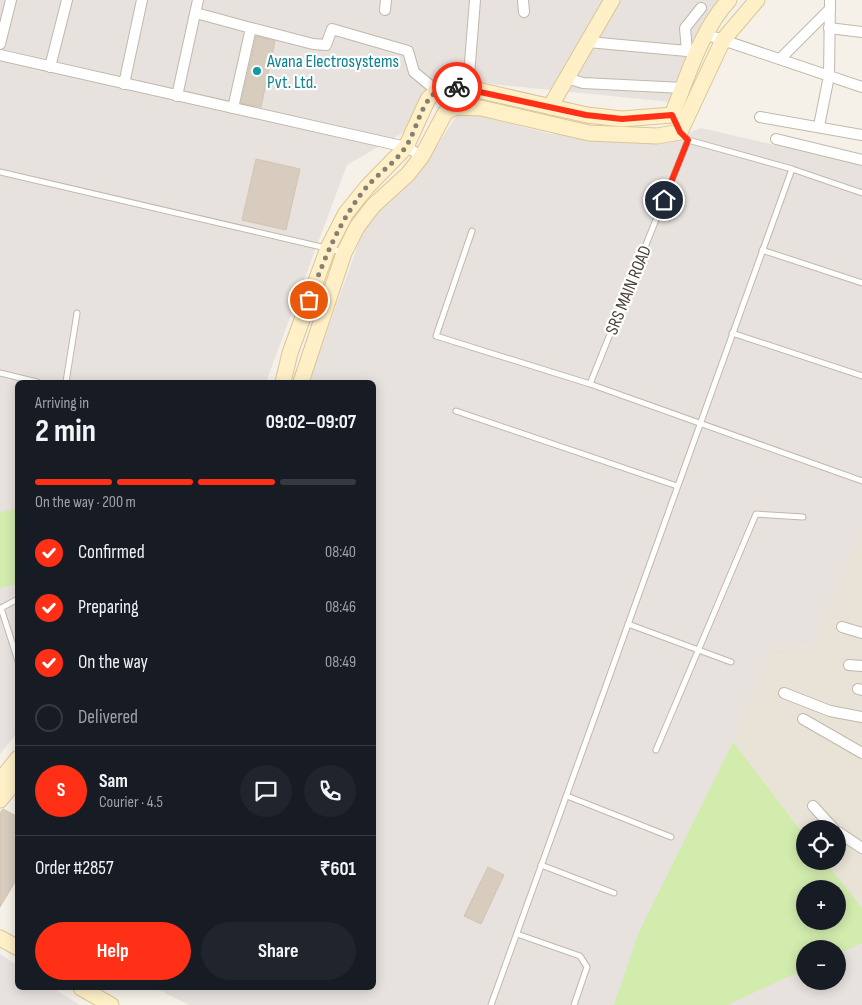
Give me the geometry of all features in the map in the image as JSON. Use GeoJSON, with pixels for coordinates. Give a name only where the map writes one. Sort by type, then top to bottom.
{"type":"FeatureCollection","features":[{"type":"Feature","properties":{"kind":"street"},"geometry":{"type":"LineString","coordinates":[[0,44],[11,0]]}},
{"type":"Feature","properties":{"kind":"street"},"geometry":{"type":"LineString","coordinates":[[50,67],[67,0]]}},
{"type":"Feature","properties":{"kind":"street"},"geometry":{"type":"LineString","coordinates":[[124,84],[142,0]]}},
{"type":"Feature","properties":{"kind":"street"},"geometry":{"type":"LineString","coordinates":[[177,96],[198,0]]}},
{"type":"Feature","properties":{"kind":"street"},"geometry":{"type":"LineString","coordinates":[[468,88],[475,0]]}},
{"type":"Feature","properties":{"kind":"street"},"geometry":{"type":"LineString","coordinates":[[523,0],[524,12]]}},
{"type":"Feature","properties":{"kind":"street"},"geometry":{"type":"LineString","coordinates":[[550,107],[612,0]]}},
{"type":"Feature","properties":{"kind":"street"},"geometry":{"type":"LineString","coordinates":[[283,380],[290,353],[328,248],[346,213],[367,187],[406,147],[428,99],[437,91],[452,86],[468,88],[550,107],[622,119],[672,115],[683,88],[692,51],[705,34],[717,13],[729,0]]}},
{"type":"Feature","properties":{"kind":"street"},"geometry":{"type":"LineString","coordinates":[[302,380],[344,252],[357,227],[372,206],[408,174],[422,156],[445,113],[455,107],[481,108],[589,133],[684,136],[723,40],[757,0]]}},
{"type":"Feature","properties":{"kind":"street"},"geometry":{"type":"LineString","coordinates":[[692,51],[685,28],[701,4],[717,13]]}},
{"type":"Feature","properties":{"kind":"street"},"geometry":{"type":"LineString","coordinates":[[780,59],[830,4]]}},
{"type":"Feature","properties":{"kind":"street"},"geometry":{"type":"LineString","coordinates":[[820,126],[829,76],[830,4]]}},
{"type":"Feature","properties":{"kind":"street"},"geometry":{"type":"LineString","coordinates":[[196,13],[326,45],[332,29],[408,51],[414,72],[437,91]]}},
{"type":"Feature","properties":{"kind":"street"},"geometry":{"type":"LineString","coordinates":[[233,108],[251,28]]}},
{"type":"Feature","properties":{"kind":"street"},"geometry":{"type":"LineString","coordinates":[[830,28],[862,32]]}},
{"type":"Feature","properties":{"kind":"street"},"geometry":{"type":"LineString","coordinates":[[705,34],[862,87]]}},
{"type":"Feature","properties":{"kind":"street"},"geometry":{"type":"LineString","coordinates":[[588,42],[692,51]]}},
{"type":"Feature","properties":{"kind":"street"},"geometry":{"type":"LineString","coordinates":[[0,55],[406,147],[422,156]]}},
{"type":"Feature","properties":{"kind":"street"},"geometry":{"type":"LineString","coordinates":[[567,78],[583,83],[683,88]]}},
{"type":"Feature","properties":{"kind":"street"},"geometry":{"type":"LineString","coordinates":[[760,117],[820,126],[862,135]]}},
{"type":"Feature","properties":{"kind":"street"},"geometry":{"type":"LineString","coordinates":[[776,139],[862,160]]}},
{"type":"Feature","properties":{"kind":"street"},"geometry":{"type":"LineString","coordinates":[[842,627],[862,632]]}},
{"type":"Feature","properties":{"kind":"street"},"geometry":{"type":"LineString","coordinates":[[849,665],[862,666]]}},
{"type":"Feature","properties":{"kind":"street"},"geometry":{"type":"LineString","coordinates":[[784,693],[830,711],[862,717]]}},
{"type":"Feature","properties":{"kind":"street"},"geometry":{"type":"LineString","coordinates":[[803,719],[862,753]]}},
{"type":"Feature","properties":{"kind":"street"},"geometry":{"type":"LineString","coordinates":[[0,781],[15,762]]}},
{"type":"Feature","properties":{"kind":"street"},"geometry":{"type":"LineString","coordinates":[[0,800],[15,782]]}},
{"type":"Feature","properties":{"kind":"street"},"geometry":{"type":"LineString","coordinates":[[813,806],[826,820]]}},
{"type":"Feature","properties":{"kind":"street"},"geometry":{"type":"LineString","coordinates":[[846,837],[862,848]]}},
{"type":"Feature","properties":{"kind":"street"},"geometry":{"type":"LineString","coordinates":[[0,938],[15,946]]}},
{"type":"Feature","properties":{"kind":"street"},"geometry":{"type":"LineString","coordinates":[[84,990],[102,1003]]}},
{"type":"Feature","properties":{"kind":"lane"},"geometry":{"type":"LineString","coordinates":[[672,115],[684,136],[862,192]]}},
{"type":"Feature","properties":{"kind":"lane","name":"SRS MAIN ROAD"},"geometry":{"type":"LineString","coordinates":[[590,384],[684,136]]}},
{"type":"Feature","properties":{"kind":"lane"},"geometry":{"type":"LineString","coordinates":[[492,1005],[792,169]]}},
{"type":"Feature","properties":{"kind":"lane"},"geometry":{"type":"LineString","coordinates":[[0,172],[344,252]]}},
{"type":"Feature","properties":{"kind":"lane"},"geometry":{"type":"LineString","coordinates":[[472,231],[436,336],[590,384],[862,480]]}},
{"type":"Feature","properties":{"kind":"lane"},"geometry":{"type":"LineString","coordinates":[[762,250],[862,283]]}},
{"type":"Feature","properties":{"kind":"lane"},"geometry":{"type":"LineString","coordinates":[[66,380],[78,313]]}},
{"type":"Feature","properties":{"kind":"lane"},"geometry":{"type":"LineString","coordinates":[[732,333],[862,376]]}},
{"type":"Feature","properties":{"kind":"lane"},"geometry":{"type":"LineString","coordinates":[[0,373],[29,380]]}},
{"type":"Feature","properties":{"kind":"lane"},"geometry":{"type":"LineString","coordinates":[[456,412],[677,486]]}},
{"type":"Feature","properties":{"kind":"lane"},"geometry":{"type":"LineString","coordinates":[[656,750],[756,514],[803,517]]}},
{"type":"Feature","properties":{"kind":"lane"},"geometry":{"type":"LineString","coordinates":[[15,601],[1,608],[15,652]]}},
{"type":"Feature","properties":{"kind":"lane"},"geometry":{"type":"LineString","coordinates":[[628,624],[732,662]]}},
{"type":"Feature","properties":{"kind":"lane"},"geometry":{"type":"LineString","coordinates":[[567,796],[672,837]]}},
{"type":"Feature","properties":{"kind":"lane"},"geometry":{"type":"LineString","coordinates":[[541,865],[614,893]]}},
{"type":"Feature","properties":{"kind":"lane"},"geometry":{"type":"LineString","coordinates":[[517,934],[580,956],[586,967],[574,1005]]}},
{"type":"Feature","properties":{"kind":"shaded area"},"geometry":{"type":"Polygon","coordinates":[[[0,0],[721,0],[681,103],[450,80],[401,134],[347,165],[267,380],[15,380],[15,736],[0,754],[0,0]]]}},
{"type":"Feature","properties":{"kind":"shaded area"},"geometry":{"type":"Polygon","coordinates":[[[460,111],[551,134],[672,139],[701,128],[862,165],[862,529],[813,646],[772,649],[733,742],[796,824],[796,870],[832,870],[840,880],[796,880],[796,930],[846,930],[846,888],[862,908],[862,1005],[189,1005],[159,990],[376,990],[376,380],[310,380],[365,225],[422,168],[460,111]]]}},
{"type":"Feature","properties":{"kind":"shaded area"},"geometry":{"type":"Polygon","coordinates":[[[862,529],[862,908],[846,888],[846,880],[840,880],[832,870],[846,870],[846,820],[796,820],[796,824],[733,742],[772,649],[813,646],[862,529]]]}},
{"type":"Feature","properties":{"kind":"shaded area"},"geometry":{"type":"Polygon","coordinates":[[[0,954],[15,964],[15,990],[56,990],[80,1005],[0,1005],[0,954]]]}},
{"type":"Feature","properties":{"kind":"green space"},"geometry":{"type":"Polygon","coordinates":[[[15,509],[15,584],[0,588],[0,512],[15,509]]]}},
{"type":"Feature","properties":{"kind":"green space"},"geometry":{"type":"Polygon","coordinates":[[[733,742],[796,824],[796,870],[832,870],[840,880],[796,880],[796,930],[846,930],[846,888],[862,908],[862,943],[846,950],[846,940],[796,940],[796,973],[727,1005],[614,1005],[639,932],[733,742]]]}},
{"type":"Feature","properties":{"kind":"building","name":"Avana Electrosystems Pvt. Ltd."},"geometry":{"type":"Polygon","coordinates":[[[256,36],[275,41],[261,107],[241,103],[256,36]]]}},
{"type":"Feature","properties":{"kind":"building"},"geometry":{"type":"Polygon","coordinates":[[[256,159],[300,169],[286,230],[242,220],[256,159]]]}},
{"type":"Feature","properties":{"kind":"building"},"geometry":{"type":"Polygon","coordinates":[[[3,809],[15,815],[15,882],[0,907],[0,813],[3,809]]]}},
{"type":"Feature","properties":{"kind":"building"},"geometry":{"type":"Polygon","coordinates":[[[488,867],[504,875],[481,924],[464,916],[488,867]]]}},
{"type":"Feature","properties":{"kind":"way so far"},"geometry":{"type":"LineString","coordinates":[[309,300],[328,248],[346,213],[367,187],[395,161],[406,147],[428,99],[437,91],[452,86],[457,87]]}},
{"type":"Feature","properties":{"kind":"place","name":"Avana Electrosystems Pvt. Ltd."},"geometry":{"type":"Point","coordinates":[257,71]}},
{"type":"Feature","properties":{"kind":"route"},"geometry":{"type":"LineString","coordinates":[[457,87],[586,115],[622,119],[672,115],[680,132],[688,140],[664,200]]}}]}
